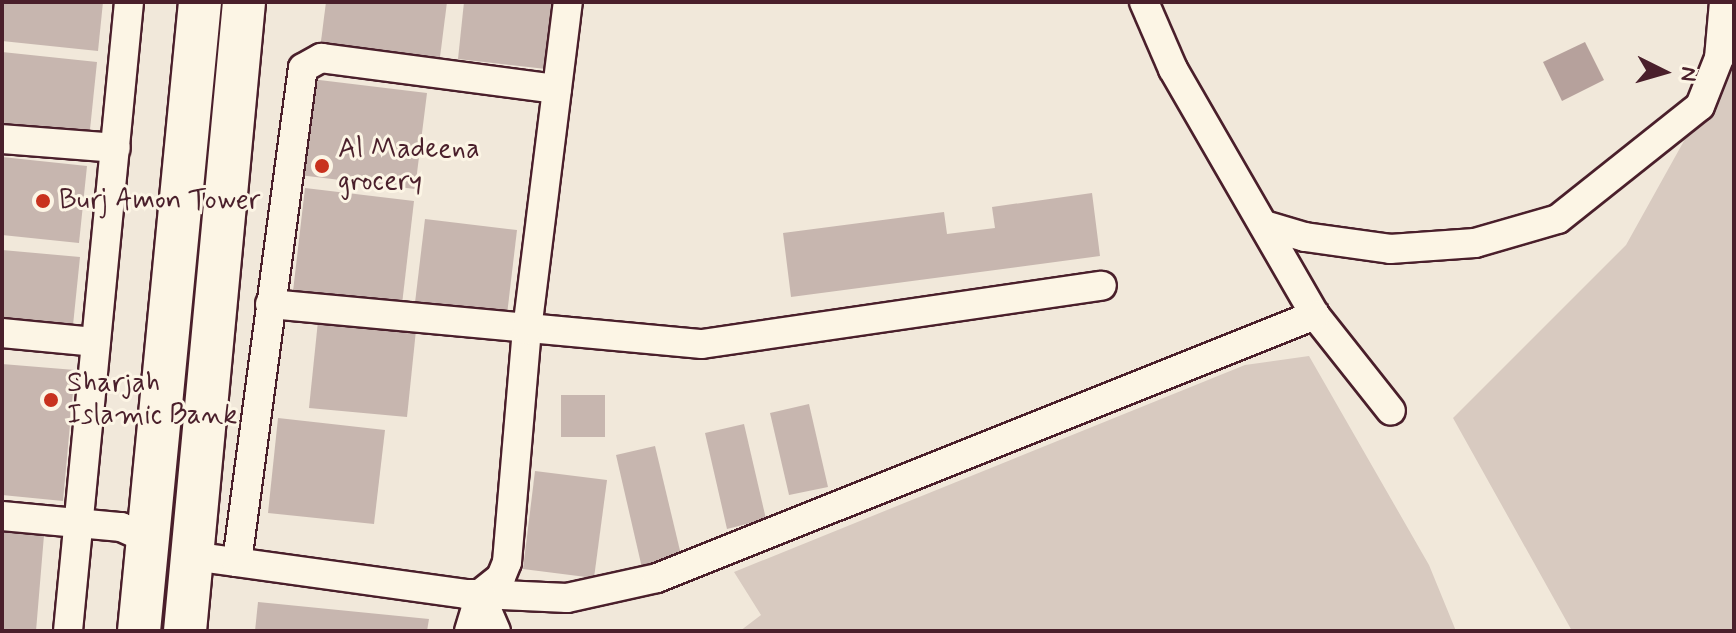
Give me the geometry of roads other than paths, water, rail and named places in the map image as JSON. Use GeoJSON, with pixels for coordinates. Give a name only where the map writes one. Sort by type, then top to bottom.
{"type":"FeatureCollection","features":[{"type":"Feature","properties":{"kind":"highway"},"geometry":{"type":"LineString","coordinates":[[172,2],[183,152]]}},
{"type":"Feature","properties":{"kind":"highway"},"geometry":{"type":"LineString","coordinates":[[139,631],[183,152],[200,2]]}},
{"type":"Feature","properties":{"kind":"highway"},"geometry":{"type":"LineString","coordinates":[[185,631],[229,130],[244,2]]}},
{"type":"Feature","properties":{"kind":"highway"},"geometry":{"type":"LineString","coordinates":[[229,130],[269,2]]}},
{"type":"Feature","properties":{"kind":"street"},"geometry":{"type":"LineString","coordinates":[[68,631],[129,2]]}},
{"type":"Feature","properties":{"kind":"street"},"geometry":{"type":"LineString","coordinates":[[469,631],[480,594],[501,577],[507,562],[527,330],[568,2]]}},
{"type":"Feature","properties":{"kind":"street"},"geometry":{"type":"LineString","coordinates":[[1144,2],[1173,69],[1315,315],[1391,411]]}},
{"type":"Feature","properties":{"kind":"street"},"geometry":{"type":"LineString","coordinates":[[1264,225],[1347,245],[1418,248],[1475,243],[1558,219],[1700,106],[1719,58],[1724,2]]}},
{"type":"Feature","properties":{"kind":"street"},"geometry":{"type":"LineString","coordinates":[[237,562],[300,76],[308,62],[321,58],[557,89]]}},
{"type":"Feature","properties":{"kind":"street"},"geometry":{"type":"LineString","coordinates":[[2,139],[116,148]]}},
{"type":"Feature","properties":{"kind":"street"},"geometry":{"type":"LineString","coordinates":[[270,304],[702,344],[1102,286]]}},
{"type":"Feature","properties":{"kind":"street"},"geometry":{"type":"LineString","coordinates":[[192,556],[480,594],[567,598],[657,578],[1315,315]]}},
{"type":"Feature","properties":{"kind":"street"},"geometry":{"type":"LineString","coordinates":[[2,333],[96,342]]}},
{"type":"Feature","properties":{"kind":"street"},"geometry":{"type":"LineString","coordinates":[[2,516],[121,527],[148,539]]}},
{"type":"Feature","properties":{"kind":"street"},"geometry":{"type":"LineString","coordinates":[[480,594],[496,631]]}},
{"type":"Feature","properties":{"kind":"place","name":"Al Madeena grocery"},"geometry":{"type":"Point","coordinates":[322,166]}},
{"type":"Feature","properties":{"kind":"place","name":"Burj Amon Tower"},"geometry":{"type":"Point","coordinates":[43,201]}},
{"type":"Feature","properties":{"kind":"place","name":"Sharjah Islamic Bank"},"geometry":{"type":"Point","coordinates":[51,400]}}]}
